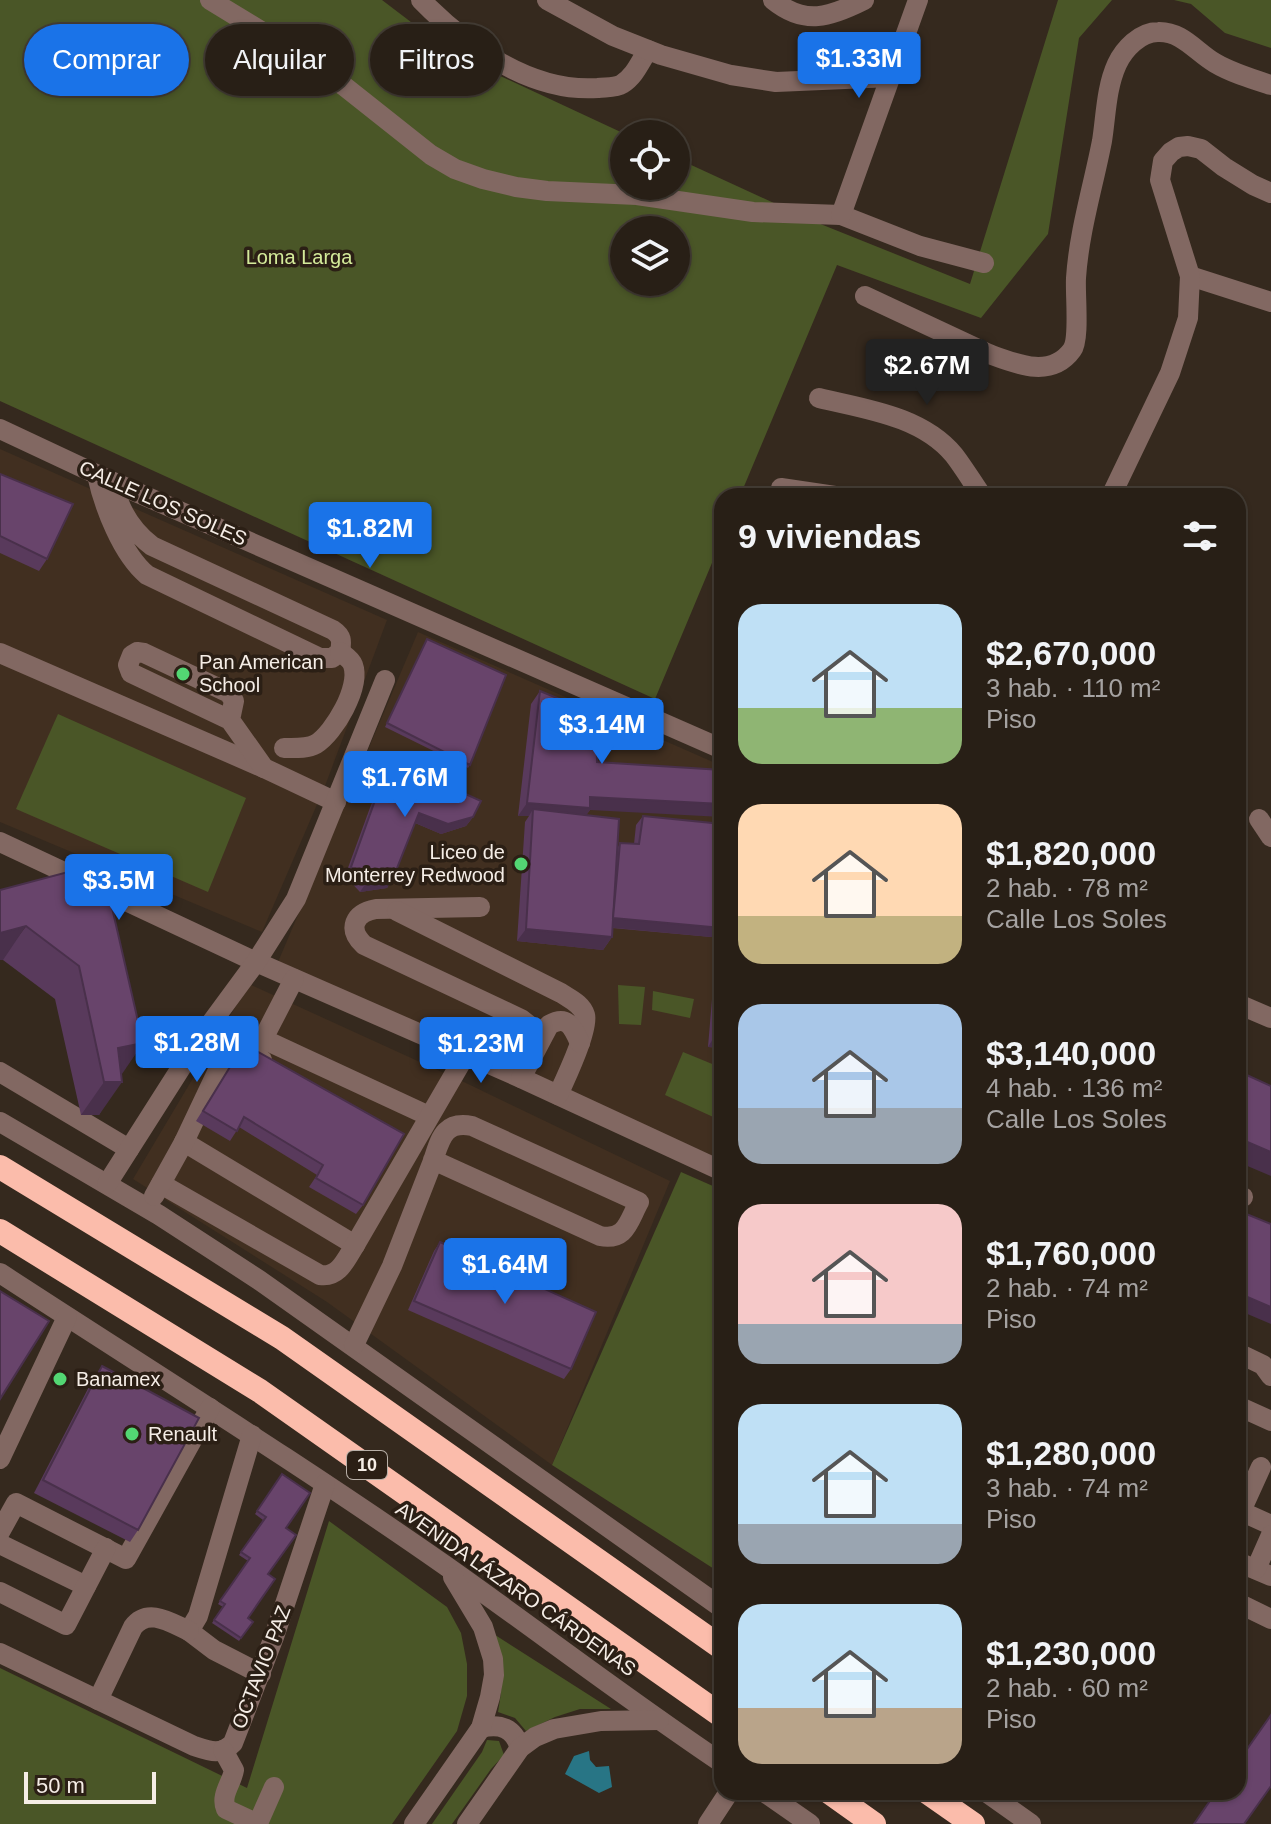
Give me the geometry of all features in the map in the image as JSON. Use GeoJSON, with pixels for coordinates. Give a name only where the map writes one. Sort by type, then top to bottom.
{"type":"FeatureCollection","features":[{"type":"Feature","properties":{"kind":"highway"},"geometry":{"type":"LineString","coordinates":[[0,1167],[282,1338],[714,1642]]}},
{"type":"Feature","properties":{"kind":"highway","name":"AVENIDA LÁZARO CÁRDENAS"},"geometry":{"type":"LineString","coordinates":[[0,1231],[260,1391],[714,1710]]}},
{"type":"Feature","properties":{"kind":"highway"},"geometry":{"type":"LineString","coordinates":[[840,1800],[874,1824]]}},
{"type":"Feature","properties":{"kind":"highway"},"geometry":{"type":"LineString","coordinates":[[938,1800],[973,1824]]}},
{"type":"Feature","properties":{"kind":"street"},"geometry":{"type":"LineString","coordinates":[[210,0],[297,53],[431,155],[455,169],[483,179],[547,191],[637,195],[753,212],[841,215],[920,246],[984,263]]}},
{"type":"Feature","properties":{"kind":"street"},"geometry":{"type":"LineString","coordinates":[[421,0],[491,56],[539,82],[578,90],[619,86],[632,76],[648,50]]}},
{"type":"Feature","properties":{"kind":"street"},"geometry":{"type":"LineString","coordinates":[[547,0],[613,36],[731,75],[776,82],[891,77]]}},
{"type":"Feature","properties":{"kind":"street"},"geometry":{"type":"LineString","coordinates":[[773,0],[786,10],[809,17],[864,0]]}},
{"type":"Feature","properties":{"kind":"street"},"geometry":{"type":"LineString","coordinates":[[841,215],[918,0]]}},
{"type":"Feature","properties":{"kind":"street"},"geometry":{"type":"LineString","coordinates":[[865,296],[989,354],[1030,368],[1046,367],[1060,361],[1071,352],[1077,339],[1075,299],[1080,244],[1102,142],[1112,76],[1125,50],[1146,34],[1160,31],[1184,39],[1214,63],[1271,85]]}},
{"type":"Feature","properties":{"kind":"street"},"geometry":{"type":"LineString","coordinates":[[1115,488],[1170,373],[1188,318],[1190,276],[1160,180],[1163,161],[1179,147],[1201,149],[1233,172],[1271,193]]}},
{"type":"Feature","properties":{"kind":"street"},"geometry":{"type":"LineString","coordinates":[[1190,276],[1271,302]]}},
{"type":"Feature","properties":{"kind":"street"},"geometry":{"type":"LineString","coordinates":[[819,398],[913,424],[952,453],[976,488]]}},
{"type":"Feature","properties":{"kind":"street","name":"CALLE LOS SOLES"},"geometry":{"type":"LineString","coordinates":[[0,429],[714,745]]}},
{"type":"Feature","properties":{"kind":"street"},"geometry":{"type":"LineString","coordinates":[[105,478],[131,526],[152,546],[333,630],[341,639],[340,652],[332,658],[320,658],[147,575],[135,565],[120,538],[100,490],[105,478]]}},
{"type":"Feature","properties":{"kind":"street"},"geometry":{"type":"LineString","coordinates":[[135,565],[146,541]]}},
{"type":"Feature","properties":{"kind":"street"},"geometry":{"type":"LineString","coordinates":[[284,748],[313,746],[326,736],[344,709],[351,692],[354,671],[349,659],[340,652]]}},
{"type":"Feature","properties":{"kind":"street"},"geometry":{"type":"LineString","coordinates":[[0,653],[336,802]]}},
{"type":"Feature","properties":{"kind":"street"},"geometry":{"type":"LineString","coordinates":[[230,720],[234,701],[229,693],[144,653],[132,655],[128,668],[135,675],[230,720],[264,768]]}},
{"type":"Feature","properties":{"kind":"street"},"geometry":{"type":"LineString","coordinates":[[107,1184],[200,1038],[256,962],[296,899],[385,680]]}},
{"type":"Feature","properties":{"kind":"street"},"geometry":{"type":"LineString","coordinates":[[1259,819],[1271,837]]}},
{"type":"Feature","properties":{"kind":"street"},"geometry":{"type":"LineString","coordinates":[[0,842],[256,962],[521,1078],[714,1167]]}},
{"type":"Feature","properties":{"kind":"street"},"geometry":{"type":"LineString","coordinates":[[480,907],[366,911],[355,922],[354,931],[356,938],[364,945],[521,1019],[534,1029],[540,1041]]}},
{"type":"Feature","properties":{"kind":"street"},"geometry":{"type":"LineString","coordinates":[[393,909],[574,1001],[585,1015],[585,1022],[580,1043],[558,1095]]}},
{"type":"Feature","properties":{"kind":"street"},"geometry":{"type":"LineString","coordinates":[[294,979],[263,1039],[429,1116]]}},
{"type":"Feature","properties":{"kind":"street"},"geometry":{"type":"LineString","coordinates":[[1246,1007],[1271,1018]]}},
{"type":"Feature","properties":{"kind":"street"},"geometry":{"type":"LineString","coordinates":[[521,1078],[549,1025],[560,1021],[573,1027],[580,1043]]}},
{"type":"Feature","properties":{"kind":"street"},"geometry":{"type":"LineString","coordinates":[[153,1212],[228,1049],[238,1046],[273,1066]]}},
{"type":"Feature","properties":{"kind":"street"},"geometry":{"type":"LineString","coordinates":[[166,1187],[324,1277],[332,1275],[355,1245],[466,1054]]}},
{"type":"Feature","properties":{"kind":"street"},"geometry":{"type":"LineString","coordinates":[[0,1072],[129,1149]]}},
{"type":"Feature","properties":{"kind":"street"},"geometry":{"type":"LineString","coordinates":[[0,1122],[153,1212],[259,1280],[714,1602]]}},
{"type":"Feature","properties":{"kind":"street"},"geometry":{"type":"LineString","coordinates":[[354,1345],[392,1266],[433,1160],[445,1131],[451,1126],[472,1126],[639,1202],[621,1234],[614,1238],[600,1236],[433,1160]]}},
{"type":"Feature","properties":{"kind":"street"},"geometry":{"type":"LineString","coordinates":[[184,1142],[355,1245]]}},
{"type":"Feature","properties":{"kind":"street","name":"AVENIDA LÁZARO CÁRDENAS"},"geometry":{"type":"LineString","coordinates":[[0,1273],[325,1484],[714,1758]]}},
{"type":"Feature","properties":{"kind":"street"},"geometry":{"type":"LineString","coordinates":[[0,1459],[67,1317]]}},
{"type":"Feature","properties":{"kind":"street"},"geometry":{"type":"LineString","coordinates":[[1246,1357],[1263,1365],[1271,1376]]}},
{"type":"Feature","properties":{"kind":"street"},"geometry":{"type":"LineString","coordinates":[[0,1532],[16,1503],[126,1559],[210,1408]]}},
{"type":"Feature","properties":{"kind":"street"},"geometry":{"type":"LineString","coordinates":[[1246,1408],[1268,1412]]}},
{"type":"Feature","properties":{"kind":"street"},"geometry":{"type":"LineString","coordinates":[[189,1631],[198,1616],[252,1435]]}},
{"type":"Feature","properties":{"kind":"street"},"geometry":{"type":"LineString","coordinates":[[1246,1498],[1261,1467]]}},
{"type":"Feature","properties":{"kind":"street","name":"OCTAVIO PAZ"},"geometry":{"type":"LineString","coordinates":[[0,1653],[194,1746],[216,1752],[223,1750],[233,1743],[261,1674],[325,1484]]}},
{"type":"Feature","properties":{"kind":"street"},"geometry":{"type":"LineString","coordinates":[[1246,1514],[1271,1525]]}},
{"type":"Feature","properties":{"kind":"street"},"geometry":{"type":"LineString","coordinates":[[1255,1569],[1271,1535]]}},
{"type":"Feature","properties":{"kind":"street"},"geometry":{"type":"LineString","coordinates":[[0,1544],[86,1586]]}},
{"type":"Feature","properties":{"kind":"street"},"geometry":{"type":"LineString","coordinates":[[0,1592],[66,1625],[106,1548]]}},
{"type":"Feature","properties":{"kind":"street"},"geometry":{"type":"LineString","coordinates":[[414,1824],[481,1728],[494,1675],[493,1659],[483,1627],[446,1567]]}},
{"type":"Feature","properties":{"kind":"street"},"geometry":{"type":"LineString","coordinates":[[1246,1607],[1271,1619]]}},
{"type":"Feature","properties":{"kind":"street"},"geometry":{"type":"LineString","coordinates":[[98,1700],[133,1627],[139,1619],[147,1616],[189,1631],[214,1650],[261,1674]]}},
{"type":"Feature","properties":{"kind":"street"},"geometry":{"type":"LineString","coordinates":[[467,1824],[520,1748],[535,1737],[554,1729],[601,1721],[659,1720]]}},
{"type":"Feature","properties":{"kind":"street"},"geometry":{"type":"LineString","coordinates":[[481,1728],[505,1727],[512,1732],[520,1748]]}},
{"type":"Feature","properties":{"kind":"street"},"geometry":{"type":"LineString","coordinates":[[223,1750],[234,1770],[224,1796],[226,1809],[256,1823],[274,1787]]}},
{"type":"Feature","properties":{"kind":"street"},"geometry":{"type":"LineString","coordinates":[[708,1824],[724,1800]]}},
{"type":"Feature","properties":{"kind":"street"},"geometry":{"type":"LineString","coordinates":[[776,1800],[810,1824]]}},
{"type":"Feature","properties":{"kind":"street"},"geometry":{"type":"LineString","coordinates":[[997,1800],[1031,1824]]}},
{"type":"Feature","properties":{"kind":"shaded area","name":"Pan American School"},"geometry":{"type":"Polygon","coordinates":[[[0,449],[387,620],[325,786],[262,932],[0,822],[0,449]]]}},
{"type":"Feature","properties":{"kind":"shaded area","name":"Liceo de Monterrey Redwood"},"geometry":{"type":"Polygon","coordinates":[[[418,632],[714,762],[714,1156],[278,962],[418,632]]]}},
{"type":"Feature","properties":{"kind":"shaded area"},"geometry":{"type":"Polygon","coordinates":[[[249,984],[670,1181],[552,1465],[327,1302],[133,1179],[249,984]]]}},
{"type":"Feature","properties":{"kind":"green space","name":"Loma Larga"},"geometry":{"type":"Polygon","coordinates":[[[0,0],[382,0],[414,24],[370,24],[370,96],[503,96],[503,77],[610,127],[610,200],[690,200],[690,164],[813,221],[970,284],[1058,0],[1112,0],[1079,38],[1048,234],[981,318],[837,265],[743,488],[714,488],[714,558],[655,699],[0,401],[0,0]]]}},
{"type":"Feature","properties":{"kind":"green space"},"geometry":{"type":"Polygon","coordinates":[[[1174,0],[1271,0],[1271,48],[1225,33],[1191,4],[1174,0]]]}},
{"type":"Feature","properties":{"kind":"green space"},"geometry":{"type":"Polygon","coordinates":[[[58,714],[246,798],[208,892],[16,809],[58,714]]]}},
{"type":"Feature","properties":{"kind":"green space"},"geometry":{"type":"Polygon","coordinates":[[[618,985],[645,987],[641,1025],[619,1024],[618,985]]]}},
{"type":"Feature","properties":{"kind":"green space"},"geometry":{"type":"Polygon","coordinates":[[[653,991],[694,999],[690,1018],[652,1010],[653,991]]]}},
{"type":"Feature","properties":{"kind":"green space"},"geometry":{"type":"Polygon","coordinates":[[[683,1052],[714,1065],[714,1117],[665,1095],[683,1052]]]}},
{"type":"Feature","properties":{"kind":"green space"},"geometry":{"type":"Polygon","coordinates":[[[681,1172],[714,1186],[714,1569],[552,1465],[681,1172]]]}},
{"type":"Feature","properties":{"kind":"green space"},"geometry":{"type":"Polygon","coordinates":[[[329,1521],[447,1607],[461,1633],[467,1664],[467,1696],[457,1731],[392,1824],[0,1824],[0,1668],[247,1788],[329,1521]]]}},
{"type":"Feature","properties":{"kind":"green space"},"geometry":{"type":"Polygon","coordinates":[[[492,1633],[611,1709],[580,1709],[526,1731],[515,1718],[498,1712],[501,1672],[492,1633]]]}},
{"type":"Feature","properties":{"kind":"green space"},"geometry":{"type":"Polygon","coordinates":[[[487,1740],[499,1741],[504,1755],[452,1824],[432,1824],[482,1752],[487,1740]]]}},
{"type":"Feature","properties":{"kind":"water"},"geometry":{"type":"Polygon","coordinates":[[[589,1751],[590,1760],[596,1767],[609,1766],[612,1787],[599,1793],[565,1774],[574,1756],[589,1751]]]}},
{"type":"Feature","properties":{"kind":"building"},"geometry":{"type":"Polygon","coordinates":[[[0,474],[73,504],[47,559],[0,536],[0,474]]]}},
{"type":"Feature","properties":{"kind":"building"},"geometry":{"type":"Polygon","coordinates":[[[427,639],[506,675],[470,765],[387,723],[427,639]]]}},
{"type":"Feature","properties":{"kind":"building","name":"Liceo de Monterrey Redwood"},"geometry":{"type":"Polygon","coordinates":[[[540,691],[596,714],[597,762],[714,769],[714,804],[590,797],[590,808],[527,803],[540,691]]]}},
{"type":"Feature","properties":{"kind":"building"},"geometry":{"type":"Polygon","coordinates":[[[393,761],[481,801],[473,817],[448,824],[419,813],[393,878],[366,883],[351,867],[393,761]]]}},
{"type":"Feature","properties":{"kind":"building"},"geometry":{"type":"Polygon","coordinates":[[[533,809],[619,819],[612,937],[526,929],[533,809]]]}},
{"type":"Feature","properties":{"kind":"building"},"geometry":{"type":"Polygon","coordinates":[[[643,816],[714,823],[714,927],[613,918],[620,843],[639,844],[643,816]]]}},
{"type":"Feature","properties":{"kind":"building"},"geometry":{"type":"Polygon","coordinates":[[[68,872],[108,890],[143,1043],[118,1048],[122,1082],[104,1082],[79,966],[26,926],[0,933],[0,890],[68,872]]]}},
{"type":"Feature","properties":{"kind":"building"},"geometry":{"type":"Polygon","coordinates":[[[244,1044],[404,1134],[363,1205],[316,1178],[323,1165],[244,1117],[237,1131],[203,1111],[244,1044]]]}},
{"type":"Feature","properties":{"kind":"building"},"geometry":{"type":"Polygon","coordinates":[[[1246,1075],[1271,1086],[1271,1152],[1246,1141],[1246,1075]]]}},
{"type":"Feature","properties":{"kind":"building"},"geometry":{"type":"Polygon","coordinates":[[[1246,1214],[1271,1224],[1271,1307],[1246,1296],[1246,1214]]]}},
{"type":"Feature","properties":{"kind":"building"},"geometry":{"type":"Polygon","coordinates":[[[440,1242],[596,1312],[571,1369],[414,1301],[440,1242]]]}},
{"type":"Feature","properties":{"kind":"building"},"geometry":{"type":"Polygon","coordinates":[[[0,1291],[49,1321],[0,1399],[0,1291]]]}},
{"type":"Feature","properties":{"kind":"building"},"geometry":{"type":"Polygon","coordinates":[[[102,1366],[199,1418],[138,1530],[43,1480],[102,1366]]]}},
{"type":"Feature","properties":{"kind":"building"},"geometry":{"type":"Polygon","coordinates":[[[282,1474],[310,1493],[286,1528],[296,1535],[268,1574],[275,1579],[248,1618],[253,1622],[241,1638],[214,1620],[225,1604],[220,1601],[250,1558],[241,1552],[266,1517],[257,1511],[282,1474]]]}},
{"type":"Feature","properties":{"kind":"building"},"geometry":{"type":"Polygon","coordinates":[[[1271,1715],[1271,1786],[1244,1824],[1194,1824],[1210,1800],[1246,1800],[1246,1751],[1271,1715]]]}},
{"type":"Feature","properties":{"kind":"place","name":"Pan American School"},"geometry":{"type":"Point","coordinates":[183,674]}},
{"type":"Feature","properties":{"kind":"place","name":"Liceo de Monterrey Redwood"},"geometry":{"type":"Point","coordinates":[521,864]}},
{"type":"Feature","properties":{"kind":"place","name":"Banamex"},"geometry":{"type":"Point","coordinates":[60,1379]}},
{"type":"Feature","properties":{"kind":"place","name":"Renault"},"geometry":{"type":"Point","coordinates":[132,1434]}}]}
